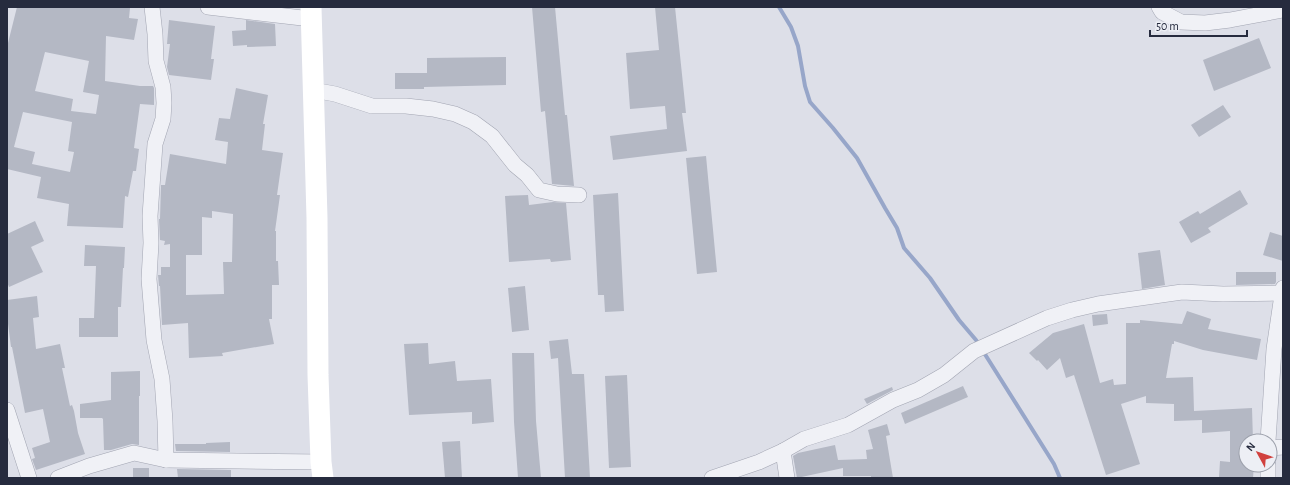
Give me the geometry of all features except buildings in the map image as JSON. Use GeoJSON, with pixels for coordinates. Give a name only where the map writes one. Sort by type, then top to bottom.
{"type":"FeatureCollection","features":[{"type":"Feature","properties":{"kind":"main road"},"geometry":{"type":"LineString","coordinates":[[311,13],[317,218],[318,375],[322,470]]}},
{"type":"Feature","properties":{"kind":"street"},"geometry":{"type":"LineString","coordinates":[[152,7],[156,61],[163,87],[164,102],[162,119],[155,144],[150,216],[151,243],[149,279],[154,340],[162,386],[166,460]]}},
{"type":"Feature","properties":{"kind":"street"},"geometry":{"type":"LineString","coordinates":[[208,7],[311,13]]}},
{"type":"Feature","properties":{"kind":"street"},"geometry":{"type":"LineString","coordinates":[[1159,7],[1162,12],[1181,22],[1205,23],[1283,10]]}},
{"type":"Feature","properties":{"kind":"street"},"geometry":{"type":"LineString","coordinates":[[313,90],[336,94],[372,106],[406,106],[434,109],[455,114],[473,122],[492,136],[515,165],[527,175],[538,190],[557,194],[579,195]]}},
{"type":"Feature","properties":{"kind":"street"},"geometry":{"type":"LineString","coordinates":[[712,478],[759,462],[804,439],[848,425],[893,400],[918,390],[944,375],[974,351],[1047,318],[1098,304],[1182,292],[1223,294],[1282,290],[1282,311],[1274,349],[1269,433]]}},
{"type":"Feature","properties":{"kind":"street"},"geometry":{"type":"LineString","coordinates":[[7,410],[29,478]]}},
{"type":"Feature","properties":{"kind":"street"},"geometry":{"type":"LineString","coordinates":[[783,451],[787,478]]}},
{"type":"Feature","properties":{"kind":"street"},"geometry":{"type":"LineString","coordinates":[[58,478],[89,466],[134,453],[166,460],[322,470]]}},
{"type":"Feature","properties":{"kind":"waterway"},"geometry":{"type":"LineString","coordinates":[[779,7],[791,27],[798,46],[805,86],[810,102],[857,158],[897,228],[904,248],[930,278],[959,320],[976,340],[1054,464],[1060,478]]}}]}
